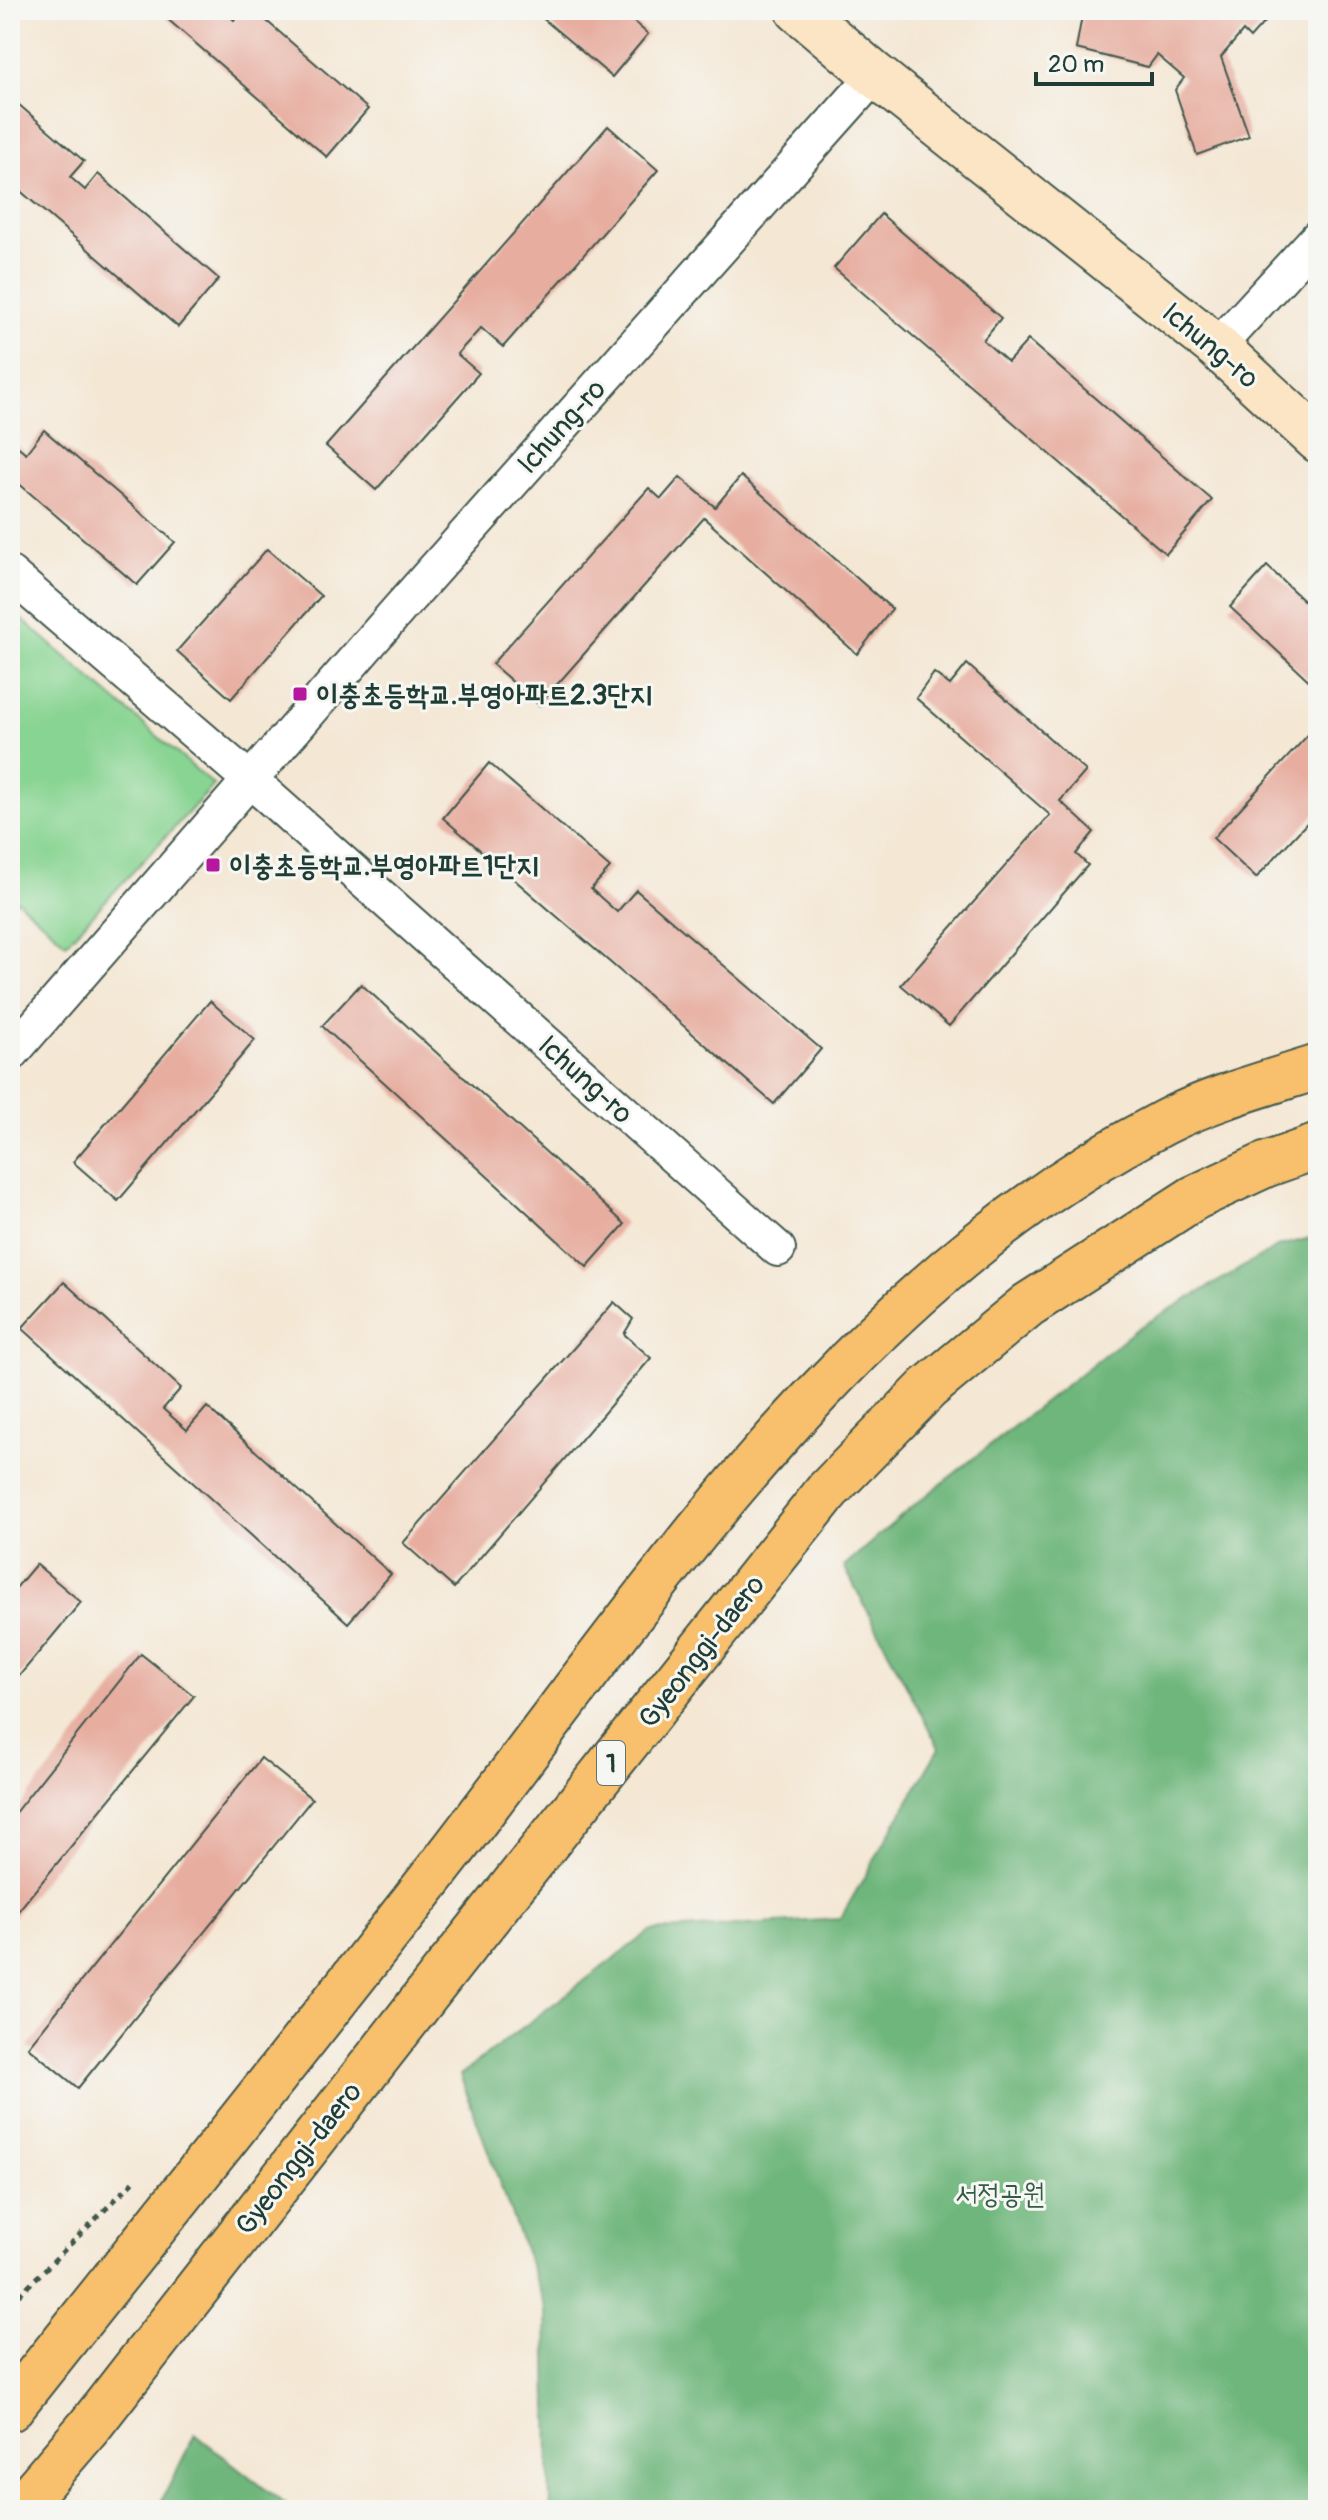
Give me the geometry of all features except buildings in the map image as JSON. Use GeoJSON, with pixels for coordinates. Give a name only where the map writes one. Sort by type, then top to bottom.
{"type":"FeatureCollection","features":[{"type":"Feature","properties":{"kind":"main road"},"geometry":{"type":"LineString","coordinates":[[10,2409],[448,1856],[756,1460],[858,1350],[937,1277],[1044,1193],[1168,1121],[1318,1067]]}},
{"type":"Feature","properties":{"kind":"main road","name":"Gyeonggi-daero"},"geometry":{"type":"LineString","coordinates":[[18,2510],[89,2427],[443,1974],[828,1490],[928,1388],[1028,1305],[1194,1198],[1265,1165],[1318,1146]]}},
{"type":"Feature","properties":{"kind":"street","name":"Ichung-ro"},"geometry":{"type":"LineString","coordinates":[[798,10],[1217,347],[1318,440]]}},
{"type":"Feature","properties":{"kind":"street","name":"Ichung-ro"},"geometry":{"type":"LineString","coordinates":[[10,1055],[399,609],[875,75]]}},
{"type":"Feature","properties":{"kind":"street"},"geometry":{"type":"LineString","coordinates":[[1217,347],[1318,237]]}},
{"type":"Feature","properties":{"kind":"street","name":"Ichung-ro"},"geometry":{"type":"LineString","coordinates":[[10,574],[250,780],[778,1249]]}},
{"type":"Feature","properties":{"kind":"green space"},"geometry":{"type":"Polygon","coordinates":[[[10,609],[214,785],[66,943],[17,900],[10,908],[10,609]]]}},
{"type":"Feature","properties":{"kind":"green space","name":"서정공원"},"geometry":{"type":"Polygon","coordinates":[[[1318,1236],[1318,2510],[550,2510],[546,2308],[460,2075],[650,1931],[840,1919],[939,1748],[844,1566],[907,1511],[1138,1328],[1279,1246],[1318,1236]]]}},
{"type":"Feature","properties":{"kind":"green space"},"geometry":{"type":"Polygon","coordinates":[[[195,2434],[292,2510],[157,2510],[195,2434]]]}},
{"type":"Feature","properties":{"kind":"place","name":"이충초등학교.부영아파트2.3단지"},"geometry":{"type":"Point","coordinates":[300,694]}},
{"type":"Feature","properties":{"kind":"place","name":"이충초등학교.부영아파트1단지"},"geometry":{"type":"Point","coordinates":[213,865]}}]}
